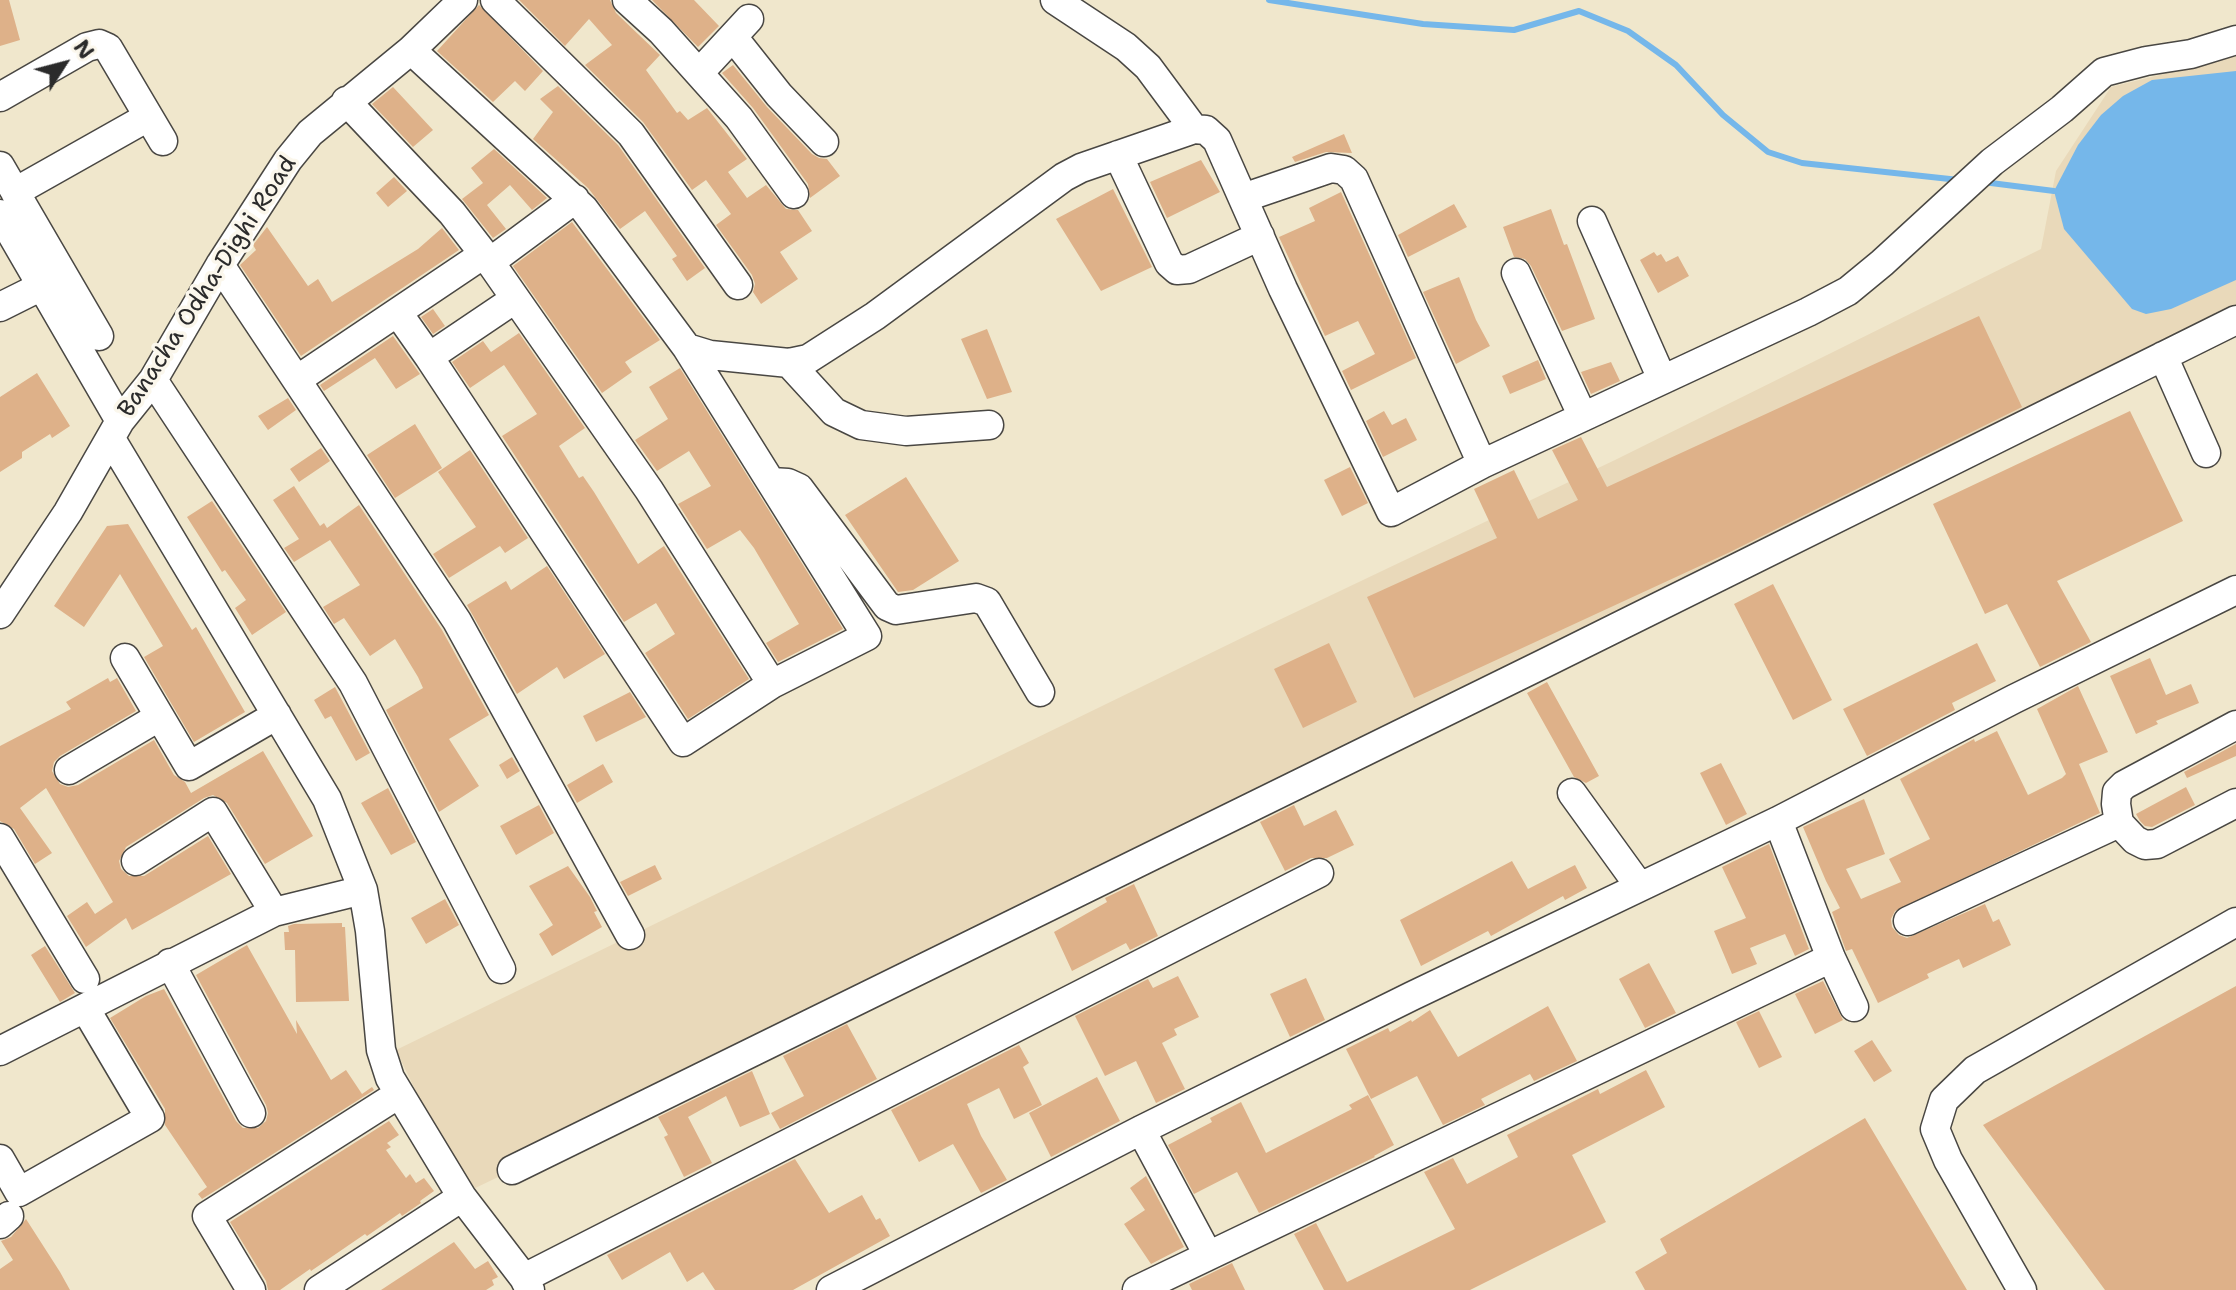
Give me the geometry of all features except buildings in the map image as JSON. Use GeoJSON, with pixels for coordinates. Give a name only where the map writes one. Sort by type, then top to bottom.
{"type":"FeatureCollection","features":[{"type":"Feature","properties":{"kind":"street","name":"Banacha Odha-Dighi Road"},"geometry":{"type":"LineString","coordinates":[[0,614],[68,512],[116,430],[153,380],[220,265],[288,160],[310,133],[411,50],[463,0]]}},
{"type":"Feature","properties":{"kind":"street"},"geometry":{"type":"LineString","coordinates":[[495,0],[631,134],[738,285]]}},
{"type":"Feature","properties":{"kind":"street"},"geometry":{"type":"LineString","coordinates":[[627,0],[661,31],[745,126],[794,194]]}},
{"type":"Feature","properties":{"kind":"street"},"geometry":{"type":"LineString","coordinates":[[1055,0],[1126,47],[1148,67],[1194,129]]}},
{"type":"Feature","properties":{"kind":"street"},"geometry":{"type":"LineString","coordinates":[[699,73],[741,28],[779,95],[824,142]]}},
{"type":"Feature","properties":{"kind":"street"},"geometry":{"type":"LineString","coordinates":[[687,348],[710,355],[789,363],[808,359],[875,316],[1064,177],[1081,168],[1194,129],[1206,130],[1217,140],[1391,512],[1482,464],[1848,291],[1984,170],[2104,72],[2191,54],[2236,40]]}},
{"type":"Feature","properties":{"kind":"street"},"geometry":{"type":"LineString","coordinates":[[0,97],[87,47],[99,44],[108,48],[163,141]]}},
{"type":"Feature","properties":{"kind":"street"},"geometry":{"type":"LineString","coordinates":[[398,313],[683,742],[772,684],[867,636],[687,348],[584,209],[411,50]]}},
{"type":"Feature","properties":{"kind":"street"},"geometry":{"type":"LineString","coordinates":[[745,126],[779,95]]}},
{"type":"Feature","properties":{"kind":"street"},"geometry":{"type":"LineString","coordinates":[[346,101],[452,213],[487,258],[649,490],[772,684]]}},
{"type":"Feature","properties":{"kind":"street"},"geometry":{"type":"LineString","coordinates":[[8,203],[148,117]]}},
{"type":"Feature","properties":{"kind":"street"},"geometry":{"type":"LineString","coordinates":[[1118,155],[1169,263],[1177,270],[1189,269],[1260,236]]}},
{"type":"Feature","properties":{"kind":"street"},"geometry":{"type":"LineString","coordinates":[[0,166],[8,203],[42,286],[116,430],[327,799],[363,890],[381,1050],[390,1078],[462,1197],[482,1223],[517,1287],[1319,873]]}},
{"type":"Feature","properties":{"kind":"street"},"geometry":{"type":"LineString","coordinates":[[1243,198],[1331,168],[1344,170],[1354,179],[1482,464]]}},
{"type":"Feature","properties":{"kind":"street"},"geometry":{"type":"LineString","coordinates":[[298,379],[575,199]]}},
{"type":"Feature","properties":{"kind":"street"},"geometry":{"type":"LineString","coordinates":[[8,203],[99,336]]}},
{"type":"Feature","properties":{"kind":"street"},"geometry":{"type":"LineString","coordinates":[[1592,221],[1662,379]]}},
{"type":"Feature","properties":{"kind":"street"},"geometry":{"type":"LineString","coordinates":[[220,265],[457,621],[630,935]]}},
{"type":"Feature","properties":{"kind":"street"},"geometry":{"type":"LineString","coordinates":[[1516,273],[1583,417]]}},
{"type":"Feature","properties":{"kind":"street"},"geometry":{"type":"LineString","coordinates":[[0,307],[42,286]]}},
{"type":"Feature","properties":{"kind":"street"},"geometry":{"type":"LineString","coordinates":[[429,357],[515,299]]}},
{"type":"Feature","properties":{"kind":"street"},"geometry":{"type":"LineString","coordinates":[[512,1170],[2236,320]]}},
{"type":"Feature","properties":{"kind":"street"},"geometry":{"type":"LineString","coordinates":[[2163,356],[2206,453]]}},
{"type":"Feature","properties":{"kind":"street"},"geometry":{"type":"LineString","coordinates":[[789,363],[834,412],[861,425],[906,431],[989,425]]}},
{"type":"Feature","properties":{"kind":"street"},"geometry":{"type":"LineString","coordinates":[[153,380],[353,683],[501,969]]}},
{"type":"Feature","properties":{"kind":"street"},"geometry":{"type":"LineString","coordinates":[[771,482],[788,483],[799,488],[887,606],[896,610],[976,598],[987,602],[1040,692]]}},
{"type":"Feature","properties":{"kind":"street"},"geometry":{"type":"LineString","coordinates":[[837,1289],[1141,1130],[1778,821],[2014,699],[2236,590]]}},
{"type":"Feature","properties":{"kind":"street"},"geometry":{"type":"LineString","coordinates":[[125,658],[189,766],[277,715]]}},
{"type":"Feature","properties":{"kind":"street"},"geometry":{"type":"LineString","coordinates":[[69,770],[159,717]]}},
{"type":"Feature","properties":{"kind":"street"},"geometry":{"type":"LineString","coordinates":[[2236,725],[2124,785],[2117,792],[2119,823],[2135,840],[2145,845],[2157,844],[2236,803]]}},
{"type":"Feature","properties":{"kind":"street"},"geometry":{"type":"LineString","coordinates":[[1572,793],[1640,887]]}},
{"type":"Feature","properties":{"kind":"street"},"geometry":{"type":"LineString","coordinates":[[136,861],[213,812],[274,912]]}},
{"type":"Feature","properties":{"kind":"street"},"geometry":{"type":"LineString","coordinates":[[1778,821],[1831,958],[1854,1007]]}},
{"type":"Feature","properties":{"kind":"street"},"geometry":{"type":"LineString","coordinates":[[1908,921],[2119,823]]}},
{"type":"Feature","properties":{"kind":"street"},"geometry":{"type":"LineString","coordinates":[[0,838],[91,995],[150,1118],[19,1192],[0,1159]]}},
{"type":"Feature","properties":{"kind":"street"},"geometry":{"type":"LineString","coordinates":[[0,1051],[91,995],[170,963],[274,912],[363,890]]}},
{"type":"Feature","properties":{"kind":"street"},"geometry":{"type":"LineString","coordinates":[[2022,1290],[1948,1160],[1935,1129],[1944,1100],[1975,1070],[2236,922]]}},
{"type":"Feature","properties":{"kind":"street"},"geometry":{"type":"LineString","coordinates":[[1137,1290],[1831,958]]}},
{"type":"Feature","properties":{"kind":"street"},"geometry":{"type":"LineString","coordinates":[[170,963],[251,1113]]}},
{"type":"Feature","properties":{"kind":"street"},"geometry":{"type":"LineString","coordinates":[[251,1290],[207,1216],[399,1094]]}},
{"type":"Feature","properties":{"kind":"street"},"geometry":{"type":"LineString","coordinates":[[1141,1130],[1208,1255]]}},
{"type":"Feature","properties":{"kind":"street"},"geometry":{"type":"LineString","coordinates":[[319,1290],[462,1197]]}},
{"type":"Feature","properties":{"kind":"shaded area"},"geometry":{"type":"Polygon","coordinates":[[[2236,56],[2236,337],[465,1193],[396,1050],[1256,631],[1615,460],[2041,249],[2056,171],[2111,87],[2236,56]]]}},
{"type":"Feature","properties":{"kind":"water"},"geometry":{"type":"Polygon","coordinates":[[[2236,71],[2236,280],[2171,309],[2146,314],[2132,309],[2064,229],[2054,191],[2078,145],[2101,115],[2123,96],[2152,80],[2236,71]]]}},
{"type":"Feature","properties":{"kind":"waterway"},"geometry":{"type":"LineString","coordinates":[[1269,0],[1423,24],[1514,30],[1579,11],[1628,31],[1676,65],[1723,115],[1768,152],[1802,163],[1959,180]]}},
{"type":"Feature","properties":{"kind":"waterway"},"geometry":{"type":"LineString","coordinates":[[1983,182],[2054,191]]}}]}
